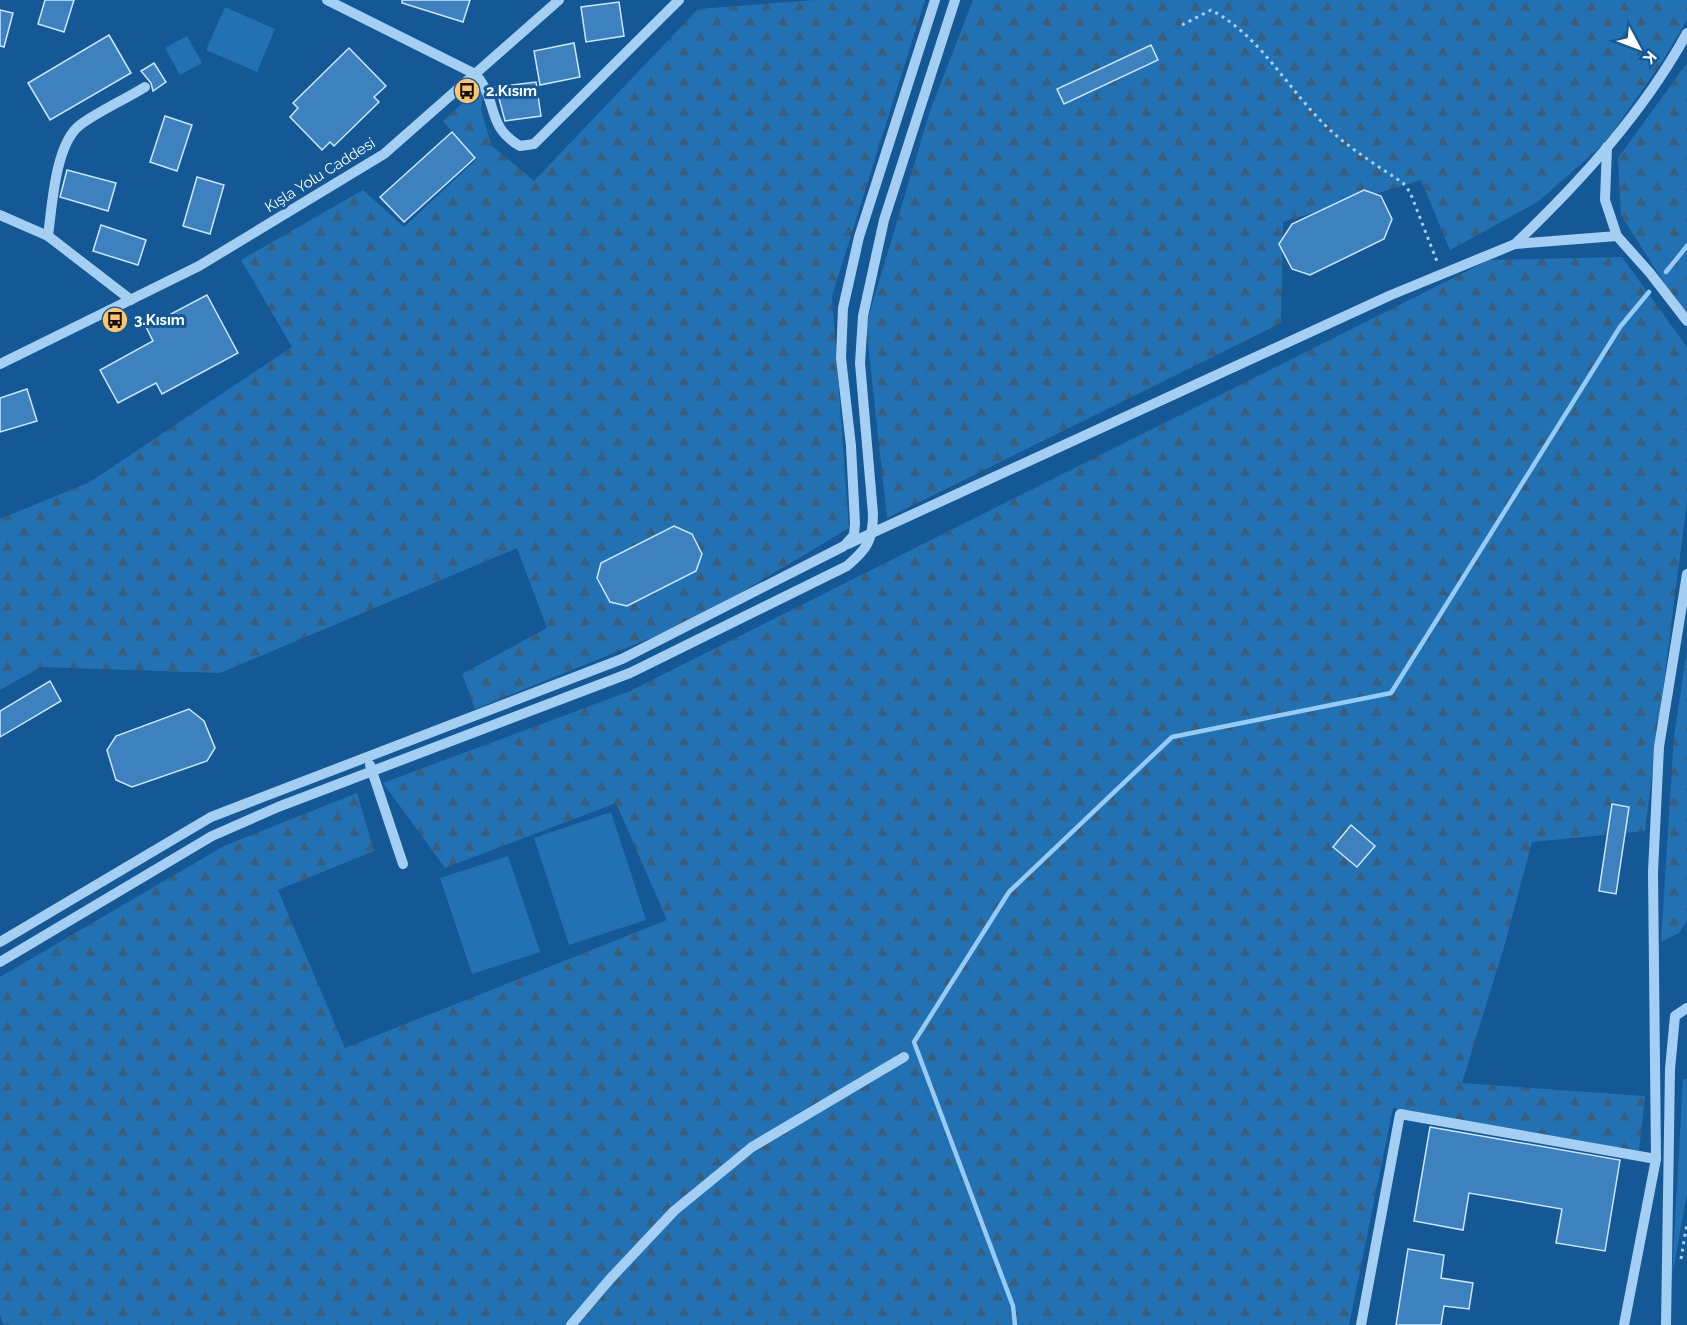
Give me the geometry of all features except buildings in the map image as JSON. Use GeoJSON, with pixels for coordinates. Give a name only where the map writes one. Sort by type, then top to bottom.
{"type":"FeatureCollection","features":[{"type":"Feature","properties":{"kind":"street"},"geometry":{"type":"LineString","coordinates":[[327,0],[475,74],[483,83],[499,129],[506,138],[520,146],[534,144],[679,0]]}},
{"type":"Feature","properties":{"kind":"street","name":"Kışla Yolu Caddesi"},"geometry":{"type":"LineString","coordinates":[[0,364],[199,266],[384,154],[559,0]]}},
{"type":"Feature","properties":{"kind":"street"},"geometry":{"type":"LineString","coordinates":[[844,546],[854,535],[855,524],[851,446],[842,358],[843,308],[859,237],[935,0]]}},
{"type":"Feature","properties":{"kind":"street"},"geometry":{"type":"LineString","coordinates":[[0,962],[212,836],[278,807],[630,673],[847,566],[861,554],[873,533],[860,363],[863,316],[884,220],[955,0]]}},
{"type":"Feature","properties":{"kind":"street"},"geometry":{"type":"LineString","coordinates":[[1515,244],[1566,195],[1607,146],[1671,62],[1687,33]]}},
{"type":"Feature","properties":{"kind":"street"},"geometry":{"type":"LineString","coordinates":[[48,236],[60,163],[69,140],[78,126],[145,87]]}},
{"type":"Feature","properties":{"kind":"street"},"geometry":{"type":"LineString","coordinates":[[1607,146],[1605,200],[1617,236],[1650,273],[1687,321]]}},
{"type":"Feature","properties":{"kind":"street"},"geometry":{"type":"LineString","coordinates":[[0,215],[48,236],[131,300]]}},
{"type":"Feature","properties":{"kind":"street"},"geometry":{"type":"LineString","coordinates":[[0,942],[211,817],[622,659],[844,546],[1147,405],[1442,274],[1515,244],[1617,236]]}},
{"type":"Feature","properties":{"kind":"street"},"geometry":{"type":"LineString","coordinates":[[1624,1325],[1656,1159],[1653,872],[1659,747],[1687,574]]}},
{"type":"Feature","properties":{"kind":"street"},"geometry":{"type":"LineString","coordinates":[[367,756],[403,864]]}},
{"type":"Feature","properties":{"kind":"street"},"geometry":{"type":"LineString","coordinates":[[1666,1325],[1671,1057],[1675,1016],[1687,1008]]}},
{"type":"Feature","properties":{"kind":"street"},"geometry":{"type":"LineString","coordinates":[[572,1325],[610,1279],[674,1211],[752,1147],[904,1057]]}},
{"type":"Feature","properties":{"kind":"street"},"geometry":{"type":"LineString","coordinates":[[1361,1325],[1377,1226],[1400,1114],[1656,1159]]}},
{"type":"Feature","properties":{"kind":"path"},"geometry":{"type":"LineString","coordinates":[[1182,26],[1211,10],[1226,18],[1261,49],[1328,129],[1403,183],[1410,192],[1422,231],[1442,274]]}},
{"type":"Feature","properties":{"kind":"green space"},"geometry":{"type":"Polygon","coordinates":[[[815,0],[925,0],[832,296],[849,528],[695,620],[475,709],[462,674],[547,628],[517,548],[220,673],[41,667],[0,690],[0,519],[90,482],[292,347],[241,260],[363,190],[404,227],[477,159],[443,121],[479,88],[483,95],[481,109],[491,145],[534,181],[698,9],[815,0]]]}},
{"type":"Feature","properties":{"kind":"green space"},"geometry":{"type":"Polygon","coordinates":[[[973,0],[1687,0],[1687,20],[1662,62],[1605,143],[1539,201],[1450,250],[1421,180],[1283,222],[1281,323],[887,518],[866,325],[930,111],[973,0]]]}},
{"type":"Feature","properties":{"kind":"green space"},"geometry":{"type":"Polygon","coordinates":[[[225,7],[275,29],[257,72],[206,50],[225,7]]]}},
{"type":"Feature","properties":{"kind":"green space"},"geometry":{"type":"Polygon","coordinates":[[[187,36],[202,63],[180,75],[165,48],[187,36]]]}},
{"type":"Feature","properties":{"kind":"green space"},"geometry":{"type":"Polygon","coordinates":[[[1687,63],[1687,319],[1621,215],[1618,158],[1687,63]]]}},
{"type":"Feature","properties":{"kind":"green space"},"geometry":{"type":"Polygon","coordinates":[[[1622,257],[1687,347],[1687,501],[1645,831],[1532,842],[1504,947],[1462,1083],[1645,1096],[1639,1151],[1393,1108],[1349,1325],[4,1325],[0,1315],[0,977],[224,846],[357,793],[374,851],[278,890],[345,1048],[667,920],[616,803],[445,868],[383,783],[630,691],[1489,260],[1622,257]]]}},
{"type":"Feature","properties":{"kind":"green space"},"geometry":{"type":"Polygon","coordinates":[[[1687,651],[1687,920],[1679,933],[1661,942],[1674,736],[1687,651]]]}},
{"type":"Feature","properties":{"kind":"green space"},"geometry":{"type":"Polygon","coordinates":[[[611,812],[646,920],[569,945],[534,838],[611,812]]]}},
{"type":"Feature","properties":{"kind":"green space"},"geometry":{"type":"Polygon","coordinates":[[[508,856],[540,952],[472,974],[440,878],[508,856]]]}},
{"type":"Feature","properties":{"kind":"green space"},"geometry":{"type":"Polygon","coordinates":[[[1683,1079],[1687,1079],[1687,1193],[1672,1277],[1683,1079]]]}},
{"type":"Feature","properties":{"kind":"waterway"},"geometry":{"type":"LineString","coordinates":[[1666,272],[1687,246]]}},
{"type":"Feature","properties":{"kind":"waterway"},"geometry":{"type":"LineString","coordinates":[[1015,1325],[1013,1306],[914,1042],[1009,892],[1172,737],[1391,693],[1620,327],[1649,292]]}},
{"type":"Feature","properties":{"kind":"place","name":"2.Kısım"},"geometry":{"type":"Point","coordinates":[467,91]}},
{"type":"Feature","properties":{"kind":"place","name":"3.Kısım"},"geometry":{"type":"Point","coordinates":[115,320]}}]}
